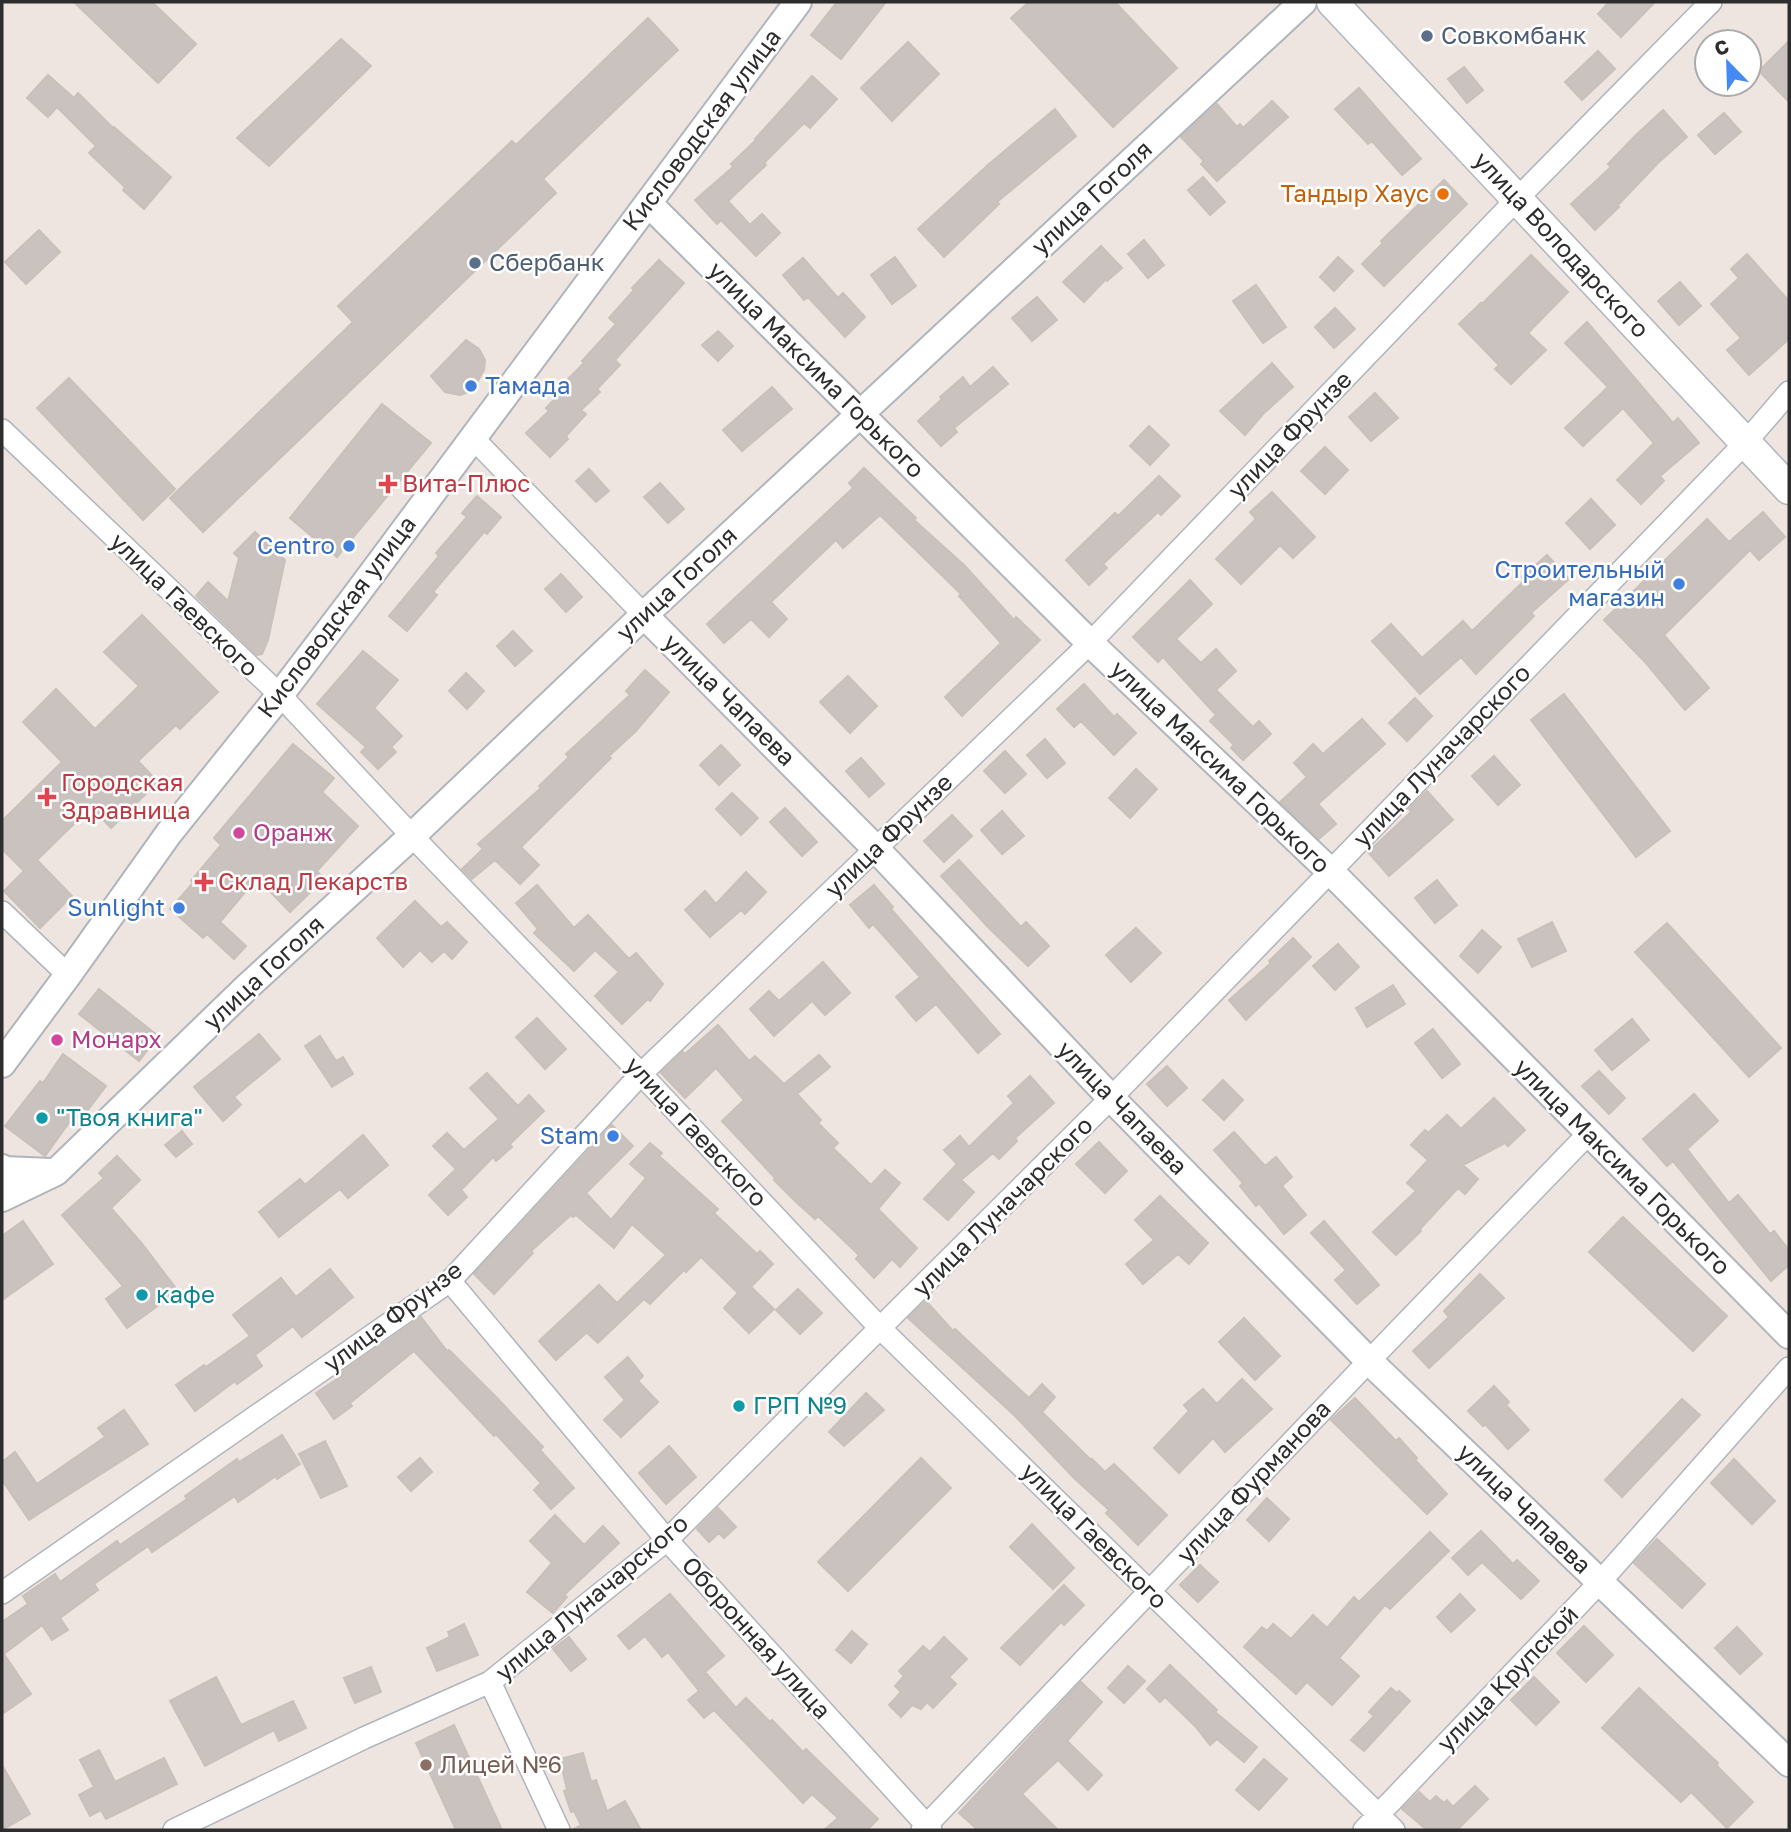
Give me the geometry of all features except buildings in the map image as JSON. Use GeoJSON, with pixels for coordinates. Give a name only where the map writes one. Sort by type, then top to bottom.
{"type":"FeatureCollection","features":[{"type":"Feature","properties":{"kind":"main road","name":"улица Володарского"},"geometry":{"type":"LineString","coordinates":[[1332,2],[1789,489]]}},
{"type":"Feature","properties":{"kind":"street","name":"Кисловодская улица"},"geometry":{"type":"LineString","coordinates":[[2,1063],[169,833],[280,695],[798,2]]}},
{"type":"Feature","properties":{"kind":"street","name":"улица Гоголя"},"geometry":{"type":"LineString","coordinates":[[2,1198],[56,1172],[247,986],[412,836],[644,615],[1303,2]]}},
{"type":"Feature","properties":{"kind":"street","name":"улица Фрунзе"},"geometry":{"type":"LineString","coordinates":[[2,1593],[450,1281],[641,1074],[1090,643],[1517,199],[1711,2]]}},
{"type":"Feature","properties":{"kind":"street","name":"улица Максима Горького"},"geometry":{"type":"LineString","coordinates":[[648,203],[1090,643],[1330,871],[1789,1335]]}},
{"type":"Feature","properties":{"kind":"street","name":"улица Луначарского"},"geometry":{"type":"LineString","coordinates":[[174,1830],[364,1738],[490,1682],[667,1540],[1111,1098],[1746,442],[1789,392]]}},
{"type":"Feature","properties":{"kind":"street","name":"улица Гаевского"},"geometry":{"type":"LineString","coordinates":[[2,430],[280,695],[881,1329],[1150,1592],[1371,1823],[1394,1830]]}},
{"type":"Feature","properties":{"kind":"street","name":"улица Чапаева"},"geometry":{"type":"LineString","coordinates":[[472,438],[876,849],[1111,1098],[1369,1361],[1789,1763]]}},
{"type":"Feature","properties":{"kind":"street"},"geometry":{"type":"LineString","coordinates":[[2,912],[68,975]]}},
{"type":"Feature","properties":{"kind":"street","name":"улица Фурманова"},"geometry":{"type":"LineString","coordinates":[[926,1829],[1588,1134]]}},
{"type":"Feature","properties":{"kind":"street"},"geometry":{"type":"LineString","coordinates":[[2,1168],[56,1172]]}},
{"type":"Feature","properties":{"kind":"street","name":"Оборонная улица"},"geometry":{"type":"LineString","coordinates":[[450,1281],[667,1540],[926,1829]]}},
{"type":"Feature","properties":{"kind":"street","name":"улица Крупской"},"geometry":{"type":"LineString","coordinates":[[1371,1823],[1600,1582],[1789,1368]]}},
{"type":"Feature","properties":{"kind":"street"},"geometry":{"type":"LineString","coordinates":[[490,1682],[559,1830]]}},
{"type":"Feature","properties":{"kind":"place","name":"Совкомбанк"},"geometry":{"type":"Point","coordinates":[1427,36]}},
{"type":"Feature","properties":{"kind":"place","name":"Тандыр Хаус"},"geometry":{"type":"Point","coordinates":[1443,194]}},
{"type":"Feature","properties":{"kind":"place","name":"Сбербанк"},"geometry":{"type":"Point","coordinates":[475,263]}},
{"type":"Feature","properties":{"kind":"place","name":"Тамада"},"geometry":{"type":"Point","coordinates":[471,386]}},
{"type":"Feature","properties":{"kind":"place","name":"Вита-Плюс"},"geometry":{"type":"Point","coordinates":[388,484]}},
{"type":"Feature","properties":{"kind":"place","name":"Centro"},"geometry":{"type":"Point","coordinates":[349,546]}},
{"type":"Feature","properties":{"kind":"place","name":"Строительный магазин"},"geometry":{"type":"Point","coordinates":[1679,584]}},
{"type":"Feature","properties":{"kind":"place","name":"Городская Здравница"},"geometry":{"type":"Point","coordinates":[47,797]}},
{"type":"Feature","properties":{"kind":"place","name":"Оранж"},"geometry":{"type":"Point","coordinates":[239,833]}},
{"type":"Feature","properties":{"kind":"place","name":"Склад Лекарств"},"geometry":{"type":"Point","coordinates":[204,882]}},
{"type":"Feature","properties":{"kind":"place","name":"Sunlight"},"geometry":{"type":"Point","coordinates":[179,908]}},
{"type":"Feature","properties":{"kind":"place","name":"Монарх"},"geometry":{"type":"Point","coordinates":[57,1040]}},
{"type":"Feature","properties":{"kind":"place","name":"\"Твоя книга\""},"geometry":{"type":"Point","coordinates":[42,1118]}},
{"type":"Feature","properties":{"kind":"place","name":"Stam"},"geometry":{"type":"Point","coordinates":[613,1136]}},
{"type":"Feature","properties":{"kind":"place","name":"кафе"},"geometry":{"type":"Point","coordinates":[142,1295]}},
{"type":"Feature","properties":{"kind":"place","name":"ГРП №9"},"geometry":{"type":"Point","coordinates":[739,1406]}},
{"type":"Feature","properties":{"kind":"place","name":"Лицей №6"},"geometry":{"type":"Point","coordinates":[426,1765]}}]}
